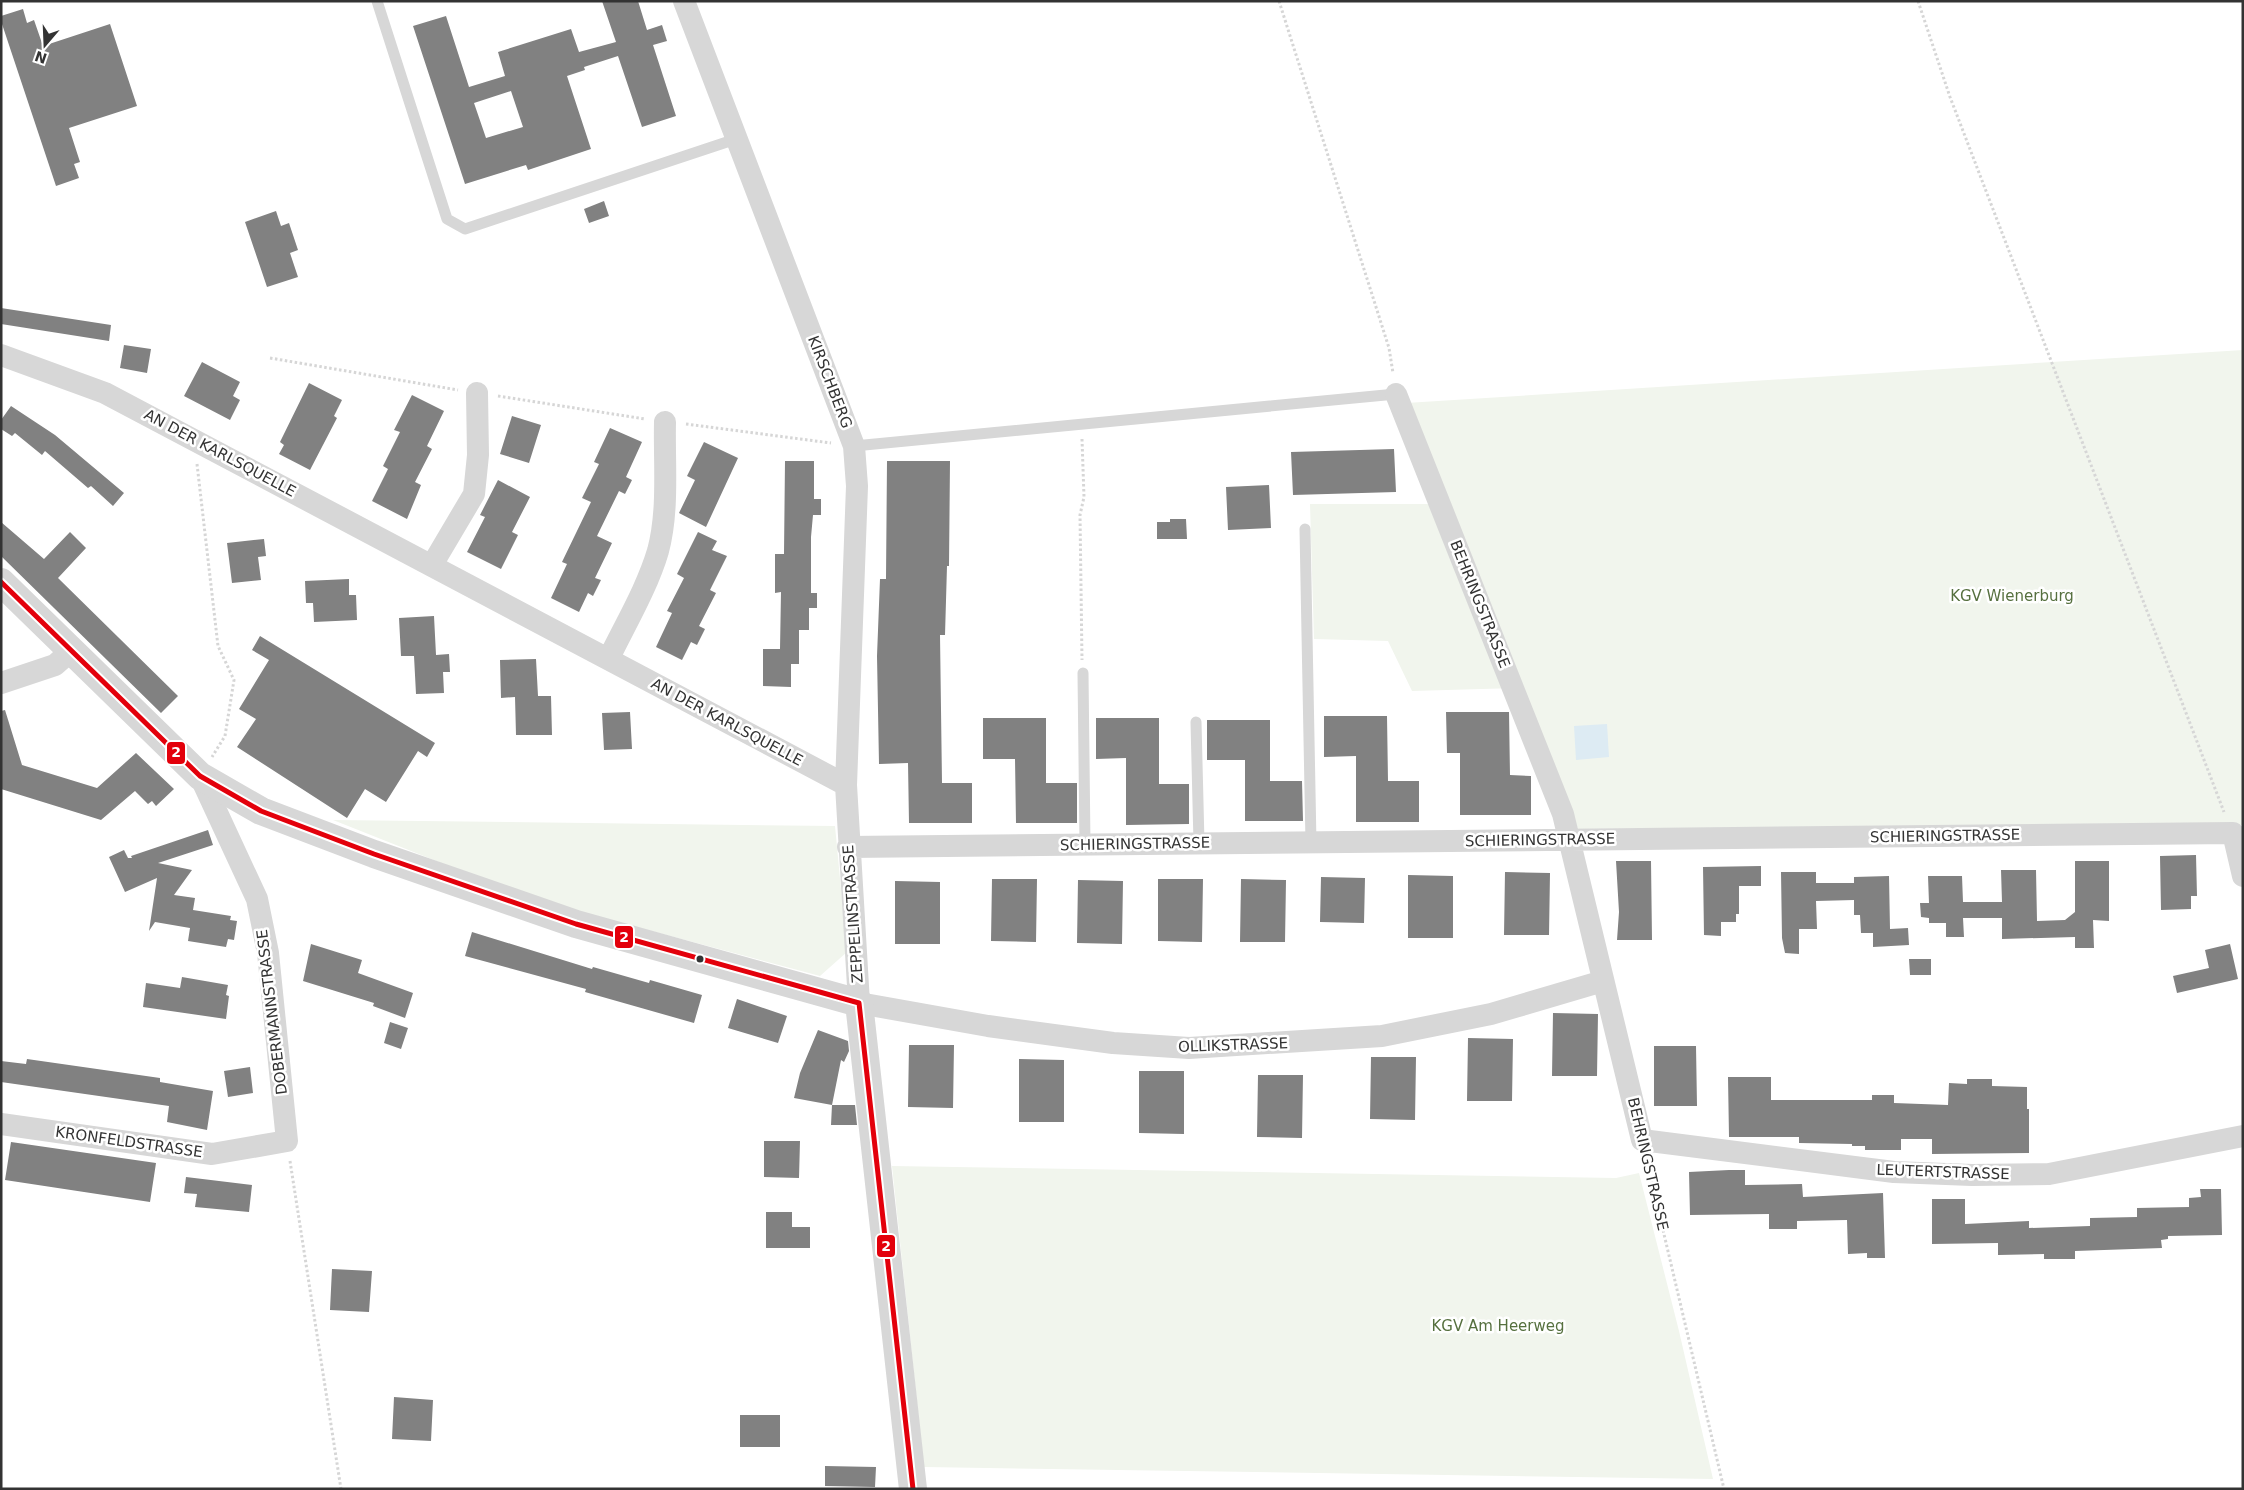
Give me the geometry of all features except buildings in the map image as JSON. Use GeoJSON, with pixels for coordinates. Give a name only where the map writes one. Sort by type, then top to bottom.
{"type":"FeatureCollection","features":[{"type":"Feature","properties":{"kind":"street","name":"KIRSCHBERG"},"geometry":{"type":"LineString","coordinates":[[684,1],[854,446],[858,486],[846,785]]}},
{"type":"Feature","properties":{"kind":"street","name":"AN DER KARLSQUELLE"},"geometry":{"type":"LineString","coordinates":[[1,355],[105,393],[846,785]]}},
{"type":"Feature","properties":{"kind":"street"},"geometry":{"type":"LineString","coordinates":[[432,565],[474,494],[478,455],[477,393]]}},
{"type":"Feature","properties":{"kind":"street","name":"BEHRINGSTRASSE"},"geometry":{"type":"LineString","coordinates":[[1396,394],[1563,814],[1642,1140]]}},
{"type":"Feature","properties":{"kind":"street"},"geometry":{"type":"LineString","coordinates":[[609,658],[641,594],[658,550],[664,510],[665,422]]}},
{"type":"Feature","properties":{"kind":"street"},"geometry":{"type":"LineString","coordinates":[[1,582],[200,776],[261,811],[374,854],[576,924],[859,1003]]}},
{"type":"Feature","properties":{"kind":"street"},"geometry":{"type":"LineString","coordinates":[[1,683],[55,665],[72,650]]}},
{"type":"Feature","properties":{"kind":"street","name":"DOBERMANNSTRASSE"},"geometry":{"type":"LineString","coordinates":[[200,776],[257,899],[268,953],[287,1141]]}},
{"type":"Feature","properties":{"kind":"street","name":"ZEPPELINSTRASSE"},"geometry":{"type":"LineString","coordinates":[[846,785],[848,848],[859,1003],[913,1489]]}},
{"type":"Feature","properties":{"kind":"street","name":"SCHIERINGSTRASSE"},"geometry":{"type":"LineString","coordinates":[[848,848],[2233,833]]}},
{"type":"Feature","properties":{"kind":"street"},"geometry":{"type":"LineString","coordinates":[[2233,833],[2243,876]]}},
{"type":"Feature","properties":{"kind":"street","name":"OLLIKSTRASSE"},"geometry":{"type":"LineString","coordinates":[[859,1003],[998,1028],[1113,1043],[1189,1048],[1382,1036],[1491,1014],[1603,981]]}},
{"type":"Feature","properties":{"kind":"street","name":"KRONFELDSTRASSE"},"geometry":{"type":"LineString","coordinates":[[1,1124],[212,1154],[287,1141]]}},
{"type":"Feature","properties":{"kind":"street","name":"LEUTERTSTRASSE"},"geometry":{"type":"LineString","coordinates":[[1642,1140],[1894,1172],[1972,1175],[2049,1174],[2243,1136]]}},
{"type":"Feature","properties":{"kind":"lane"},"geometry":{"type":"LineString","coordinates":[[376,1],[447,219],[465,229],[736,139]]}},
{"type":"Feature","properties":{"kind":"lane"},"geometry":{"type":"LineString","coordinates":[[854,446],[1082,426],[1396,394]]}},
{"type":"Feature","properties":{"kind":"lane"},"geometry":{"type":"LineString","coordinates":[[1305,528],[1311,843]]}},
{"type":"Feature","properties":{"kind":"lane"},"geometry":{"type":"LineString","coordinates":[[1083,673],[1085,844]]}},
{"type":"Feature","properties":{"kind":"lane"},"geometry":{"type":"LineString","coordinates":[[1196,722],[1199,843]]}},
{"type":"Feature","properties":{"kind":"path"},"geometry":{"type":"LineString","coordinates":[[1279,1],[1388,348],[1396,394]]}},
{"type":"Feature","properties":{"kind":"path"},"geometry":{"type":"LineString","coordinates":[[1918,1],[1953,107],[2233,833]]}},
{"type":"Feature","properties":{"kind":"path"},"geometry":{"type":"LineString","coordinates":[[270,358],[665,422],[854,446]]}},
{"type":"Feature","properties":{"kind":"path"},"geometry":{"type":"LineString","coordinates":[[1082,426],[1084,497],[1080,515],[1083,673]]}},
{"type":"Feature","properties":{"kind":"path"},"geometry":{"type":"LineString","coordinates":[[200,776],[226,736],[234,680],[218,646],[197,465],[206,446]]}},
{"type":"Feature","properties":{"kind":"path","name":"BEHRINGSTRASSE"},"geometry":{"type":"LineString","coordinates":[[1642,1140],[1724,1489]]}},
{"type":"Feature","properties":{"kind":"path"},"geometry":{"type":"LineString","coordinates":[[287,1141],[300,1214],[341,1489]]}},
{"type":"Feature","properties":{"kind":"green space","name":"KGV Wienerburg"},"geometry":{"type":"Polygon","coordinates":[[[2243,350],[2243,825],[1578,829],[1517,688],[1412,691],[1388,641],[1314,639],[1310,504],[1445,504],[1406,403],[2243,350]]]}},
{"type":"Feature","properties":{"kind":"green space"},"geometry":{"type":"Polygon","coordinates":[[[333,820],[835,826],[847,952],[820,976],[532,899],[333,820]]]}},
{"type":"Feature","properties":{"kind":"green space","name":"KGV Am Heerweg"},"geometry":{"type":"Polygon","coordinates":[[[892,1166],[1616,1178],[1639,1173],[1679,1331],[1713,1479],[924,1467],[892,1166]]]}},
{"type":"Feature","properties":{"kind":"shaded area"},"geometry":{"type":"Polygon","coordinates":[[[1607,724],[1609,757],[1576,760],[1574,726],[1607,724]]]}},
{"type":"Feature","properties":{"kind":"transit line","name":"2"},"geometry":{"type":"LineString","coordinates":[[1,582],[200,776],[261,811],[374,854],[576,924],[859,1003],[913,1489]]}}]}
